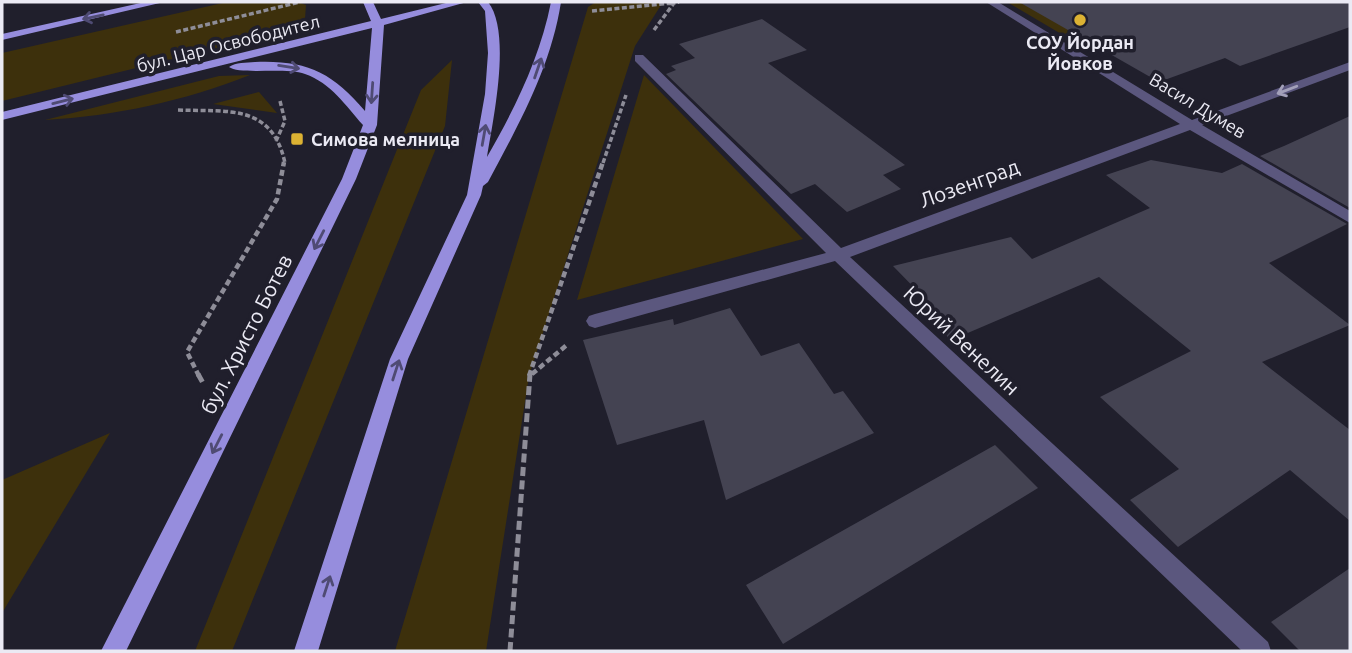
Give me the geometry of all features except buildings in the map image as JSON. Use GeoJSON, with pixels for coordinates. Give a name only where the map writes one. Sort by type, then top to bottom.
{"type":"FeatureCollection","features":[{"type":"Feature","properties":{"kind":"main road"},"geometry":{"type":"LineString","coordinates":[[2,37],[159,2]]}},
{"type":"Feature","properties":{"kind":"main road"},"geometry":{"type":"LineString","coordinates":[[368,2],[378,25]]}},
{"type":"Feature","properties":{"kind":"main road","name":"бул. Цар Освободител"},"geometry":{"type":"LineString","coordinates":[[2,116],[378,25],[462,2]]}},
{"type":"Feature","properties":{"kind":"main road"},"geometry":{"type":"LineString","coordinates":[[474,195],[491,94],[494,53],[490,11],[483,2]]}},
{"type":"Feature","properties":{"kind":"main road"},"geometry":{"type":"LineString","coordinates":[[306,651],[399,359],[474,195],[525,101],[552,25],[556,2]]}},
{"type":"Feature","properties":{"kind":"main road","name":"бул. Христо Ботев"},"geometry":{"type":"LineString","coordinates":[[113,651],[349,179],[370,125],[378,25]]}},
{"type":"Feature","properties":{"kind":"main road"},"geometry":{"type":"LineString","coordinates":[[125,86],[233,67],[283,65],[316,73],[333,85],[370,125]]}},
{"type":"Feature","properties":{"kind":"street","name":"Васил Думев"},"geometry":{"type":"LineString","coordinates":[[991,2],[1350,218]]}},
{"type":"Feature","properties":{"kind":"street","name":"Юрий Венелин"},"geometry":{"type":"LineString","coordinates":[[639,58],[838,255],[1259,651]]}},
{"type":"Feature","properties":{"kind":"street","name":"Лозенград"},"geometry":{"type":"LineString","coordinates":[[595,321],[838,255],[1194,126],[1350,66]]}},
{"type":"Feature","properties":{"kind":"path"},"geometry":{"type":"LineString","coordinates":[[182,30],[300,2]]}},
{"type":"Feature","properties":{"kind":"path"},"geometry":{"type":"LineString","coordinates":[[587,12],[643,4],[674,3]]}},
{"type":"Feature","properties":{"kind":"path"},"geometry":{"type":"LineString","coordinates":[[275,93],[287,113],[285,125],[276,141]]}},
{"type":"Feature","properties":{"kind":"path"},"geometry":{"type":"LineString","coordinates":[[177,110],[241,113],[264,121],[282,151],[285,165],[277,199],[187,352],[225,428]]}},
{"type":"Feature","properties":{"kind":"path"},"geometry":{"type":"LineString","coordinates":[[529,376],[595,321]]}},
{"type":"Feature","properties":{"kind":"shaded area"},"geometry":{"type":"Polygon","coordinates":[[[227,2],[298,2],[306,5],[305,19],[266,36],[2,101],[2,53],[227,2]]]}},
{"type":"Feature","properties":{"kind":"shaded area"},"geometry":{"type":"Polygon","coordinates":[[[596,2],[663,2],[635,46],[529,376],[486,651],[395,651],[588,7],[596,2]]]}},
{"type":"Feature","properties":{"kind":"shaded area","name":"СОУ Йордан Йовков"},"geometry":{"type":"Polygon","coordinates":[[[1007,2],[1177,2],[1068,38],[1007,2]]]}},
{"type":"Feature","properties":{"kind":"shaded area"},"geometry":{"type":"Polygon","coordinates":[[[452,60],[445,126],[232,651],[195,651],[421,90],[452,60]]]}},
{"type":"Feature","properties":{"kind":"shaded area"},"geometry":{"type":"Polygon","coordinates":[[[250,75],[149,106],[98,115],[45,120],[219,76],[250,75]]]}},
{"type":"Feature","properties":{"kind":"shaded area"},"geometry":{"type":"Polygon","coordinates":[[[644,75],[803,239],[577,300],[644,75]]]}},
{"type":"Feature","properties":{"kind":"shaded area"},"geometry":{"type":"Polygon","coordinates":[[[259,92],[277,113],[213,104],[259,92]]]}},
{"type":"Feature","properties":{"kind":"shaded area"},"geometry":{"type":"Polygon","coordinates":[[[110,433],[2,613],[2,480],[110,433]]]}},
{"type":"Feature","properties":{"kind":"place","name":"СОУ Йордан Йовков"},"geometry":{"type":"Point","coordinates":[1080,20]}},
{"type":"Feature","properties":{"kind":"place","name":"Симова мелница"},"geometry":{"type":"Point","coordinates":[297,139]}}]}
